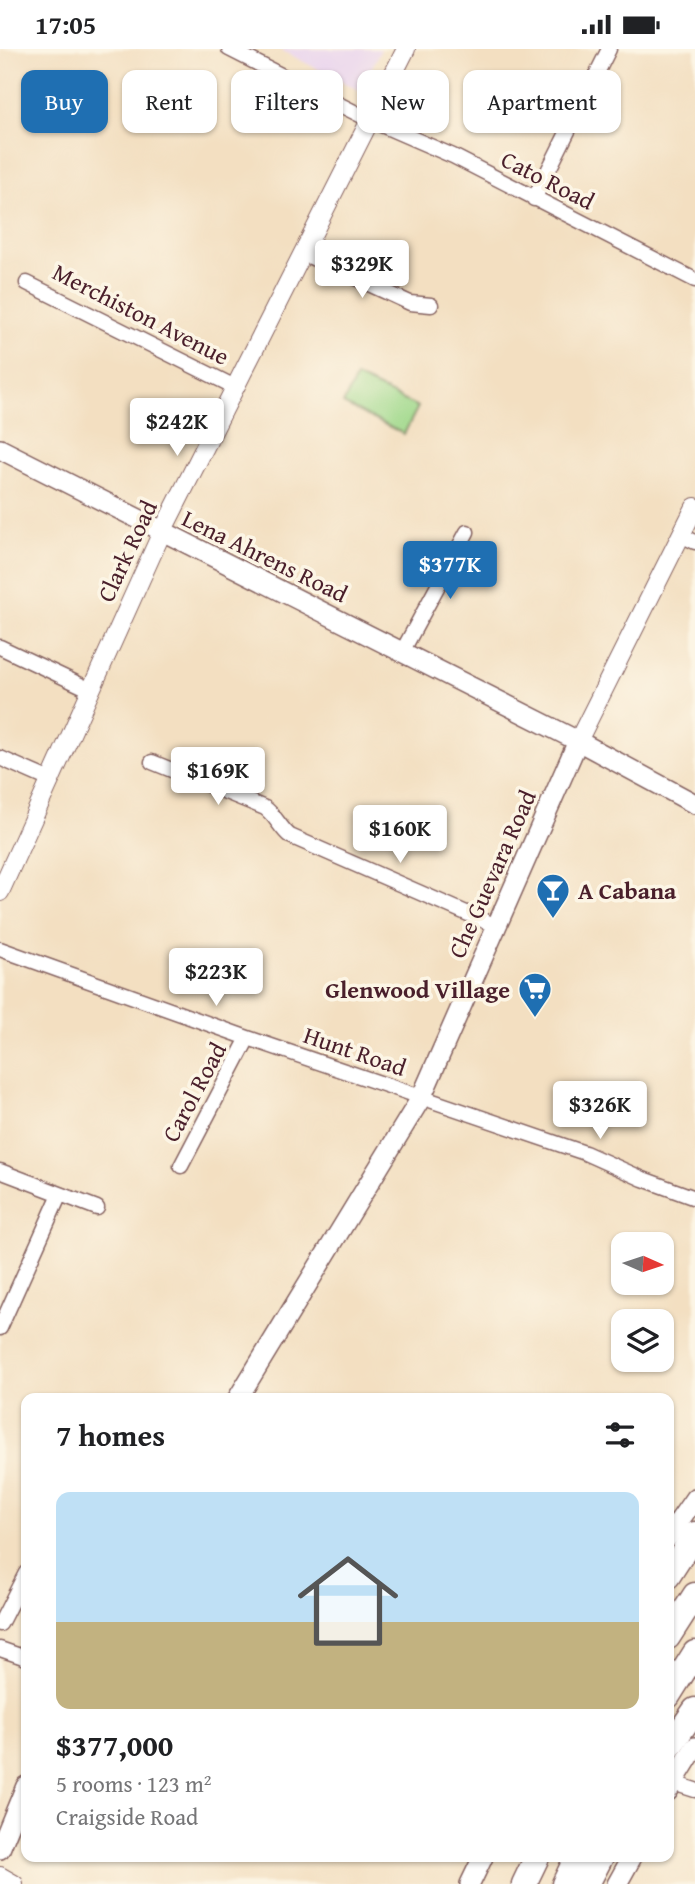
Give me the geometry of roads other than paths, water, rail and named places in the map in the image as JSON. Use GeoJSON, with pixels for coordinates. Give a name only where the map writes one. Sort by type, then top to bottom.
{"type":"FeatureCollection","features":[{"type":"Feature","properties":{"kind":"highway"},"geometry":{"type":"LineString","coordinates":[[674,1567],[695,1534]]}},
{"type":"Feature","properties":{"kind":"highway"},"geometry":{"type":"LineString","coordinates":[[674,1628],[695,1595]]}},
{"type":"Feature","properties":{"kind":"highway"},"geometry":{"type":"LineString","coordinates":[[674,1686],[695,1653]]}},
{"type":"Feature","properties":{"kind":"highway"},"geometry":{"type":"LineString","coordinates":[[674,1740],[695,1710]]}},
{"type":"Feature","properties":{"kind":"highway"},"geometry":{"type":"LineString","coordinates":[[506,1884],[517,1862]]}},
{"type":"Feature","properties":{"kind":"highway"},"geometry":{"type":"LineString","coordinates":[[524,1884],[535,1862]]}},
{"type":"Feature","properties":{"kind":"highway"},"geometry":{"type":"LineString","coordinates":[[564,1884],[575,1862]]}},
{"type":"Feature","properties":{"kind":"highway"},"geometry":{"type":"LineString","coordinates":[[587,1884],[598,1862]]}},
{"type":"Feature","properties":{"kind":"main road","name":"Lena Ahrens Road"},"geometry":{"type":"LineString","coordinates":[[0,449],[578,741],[695,804]]}},
{"type":"Feature","properties":{"kind":"main road","name":"Che Guevara Road"},"geometry":{"type":"LineString","coordinates":[[241,1393],[421,1097],[578,741]]}},
{"type":"Feature","properties":{"kind":"main road"},"geometry":{"type":"LineString","coordinates":[[674,1529],[695,1498]]}},
{"type":"Feature","properties":{"kind":"main road"},"geometry":{"type":"LineString","coordinates":[[674,1782],[695,1747]]}},
{"type":"Feature","properties":{"kind":"main road"},"geometry":{"type":"LineString","coordinates":[[0,1849],[21,1798]]}},
{"type":"Feature","properties":{"kind":"main road"},"geometry":{"type":"LineString","coordinates":[[470,1884],[481,1862]]}},
{"type":"Feature","properties":{"kind":"main road"},"geometry":{"type":"LineString","coordinates":[[622,1883],[630,1862]]}},
{"type":"Feature","properties":{"kind":"street","name":"Cato Road"},"geometry":{"type":"LineString","coordinates":[[229,49],[357,113]]}},
{"type":"Feature","properties":{"kind":"street","name":"Clark Road"},"geometry":{"type":"LineString","coordinates":[[395,70],[406,49]]}},
{"type":"Feature","properties":{"kind":"street"},"geometry":{"type":"LineString","coordinates":[[534,199],[608,49]]}},
{"type":"Feature","properties":{"kind":"street","name":"Clark Road"},"geometry":{"type":"LineString","coordinates":[[2,881],[162,532],[363,133]]}},
{"type":"Feature","properties":{"kind":"street","name":"Cato Road"},"geometry":{"type":"LineString","coordinates":[[400,133],[453,156],[695,280]]}},
{"type":"Feature","properties":{"kind":"street"},"geometry":{"type":"LineString","coordinates":[[302,253],[410,303],[431,305]]}},
{"type":"Feature","properties":{"kind":"street","name":"Merchiston Avenue"},"geometry":{"type":"LineString","coordinates":[[27,283],[235,387]]}},
{"type":"Feature","properties":{"kind":"street","name":"Che Guevara Road"},"geometry":{"type":"LineString","coordinates":[[578,741],[688,539],[695,507]]}},
{"type":"Feature","properties":{"kind":"street"},"geometry":{"type":"LineString","coordinates":[[402,652],[467,532]]}},
{"type":"Feature","properties":{"kind":"street"},"geometry":{"type":"LineString","coordinates":[[0,647],[91,690]]}},
{"type":"Feature","properties":{"kind":"street"},"geometry":{"type":"LineString","coordinates":[[0,758],[50,780]]}},
{"type":"Feature","properties":{"kind":"street"},"geometry":{"type":"LineString","coordinates":[[152,762],[265,808],[273,813],[290,836],[496,926]]}},
{"type":"Feature","properties":{"kind":"street","name":"Hunt Road"},"geometry":{"type":"LineString","coordinates":[[0,949],[248,1038],[585,1153],[643,1179],[695,1198]]}},
{"type":"Feature","properties":{"kind":"street","name":"Carol Road"},"geometry":{"type":"LineString","coordinates":[[181,1166],[248,1038]]}},
{"type":"Feature","properties":{"kind":"street"},"geometry":{"type":"LineString","coordinates":[[0,1171],[97,1208]]}},
{"type":"Feature","properties":{"kind":"street"},"geometry":{"type":"LineString","coordinates":[[0,1328],[60,1194]]}},
{"type":"Feature","properties":{"kind":"street"},"geometry":{"type":"LineString","coordinates":[[0,1624],[21,1583]]}},
{"type":"Feature","properties":{"kind":"street"},"geometry":{"type":"LineString","coordinates":[[0,1649],[21,1656]]}},
{"type":"Feature","properties":{"kind":"street"},"geometry":{"type":"LineString","coordinates":[[674,1787],[695,1790]]}},
{"type":"Feature","properties":{"kind":"street"},"geometry":{"type":"LineString","coordinates":[[0,1876],[14,1884]]}},
{"type":"Feature","properties":{"kind":"place","name":"A Cabana"},"geometry":{"type":"Point","coordinates":[553,920]}},
{"type":"Feature","properties":{"kind":"place","name":"Glenwood Village"},"geometry":{"type":"Point","coordinates":[535,1019]}}]}
